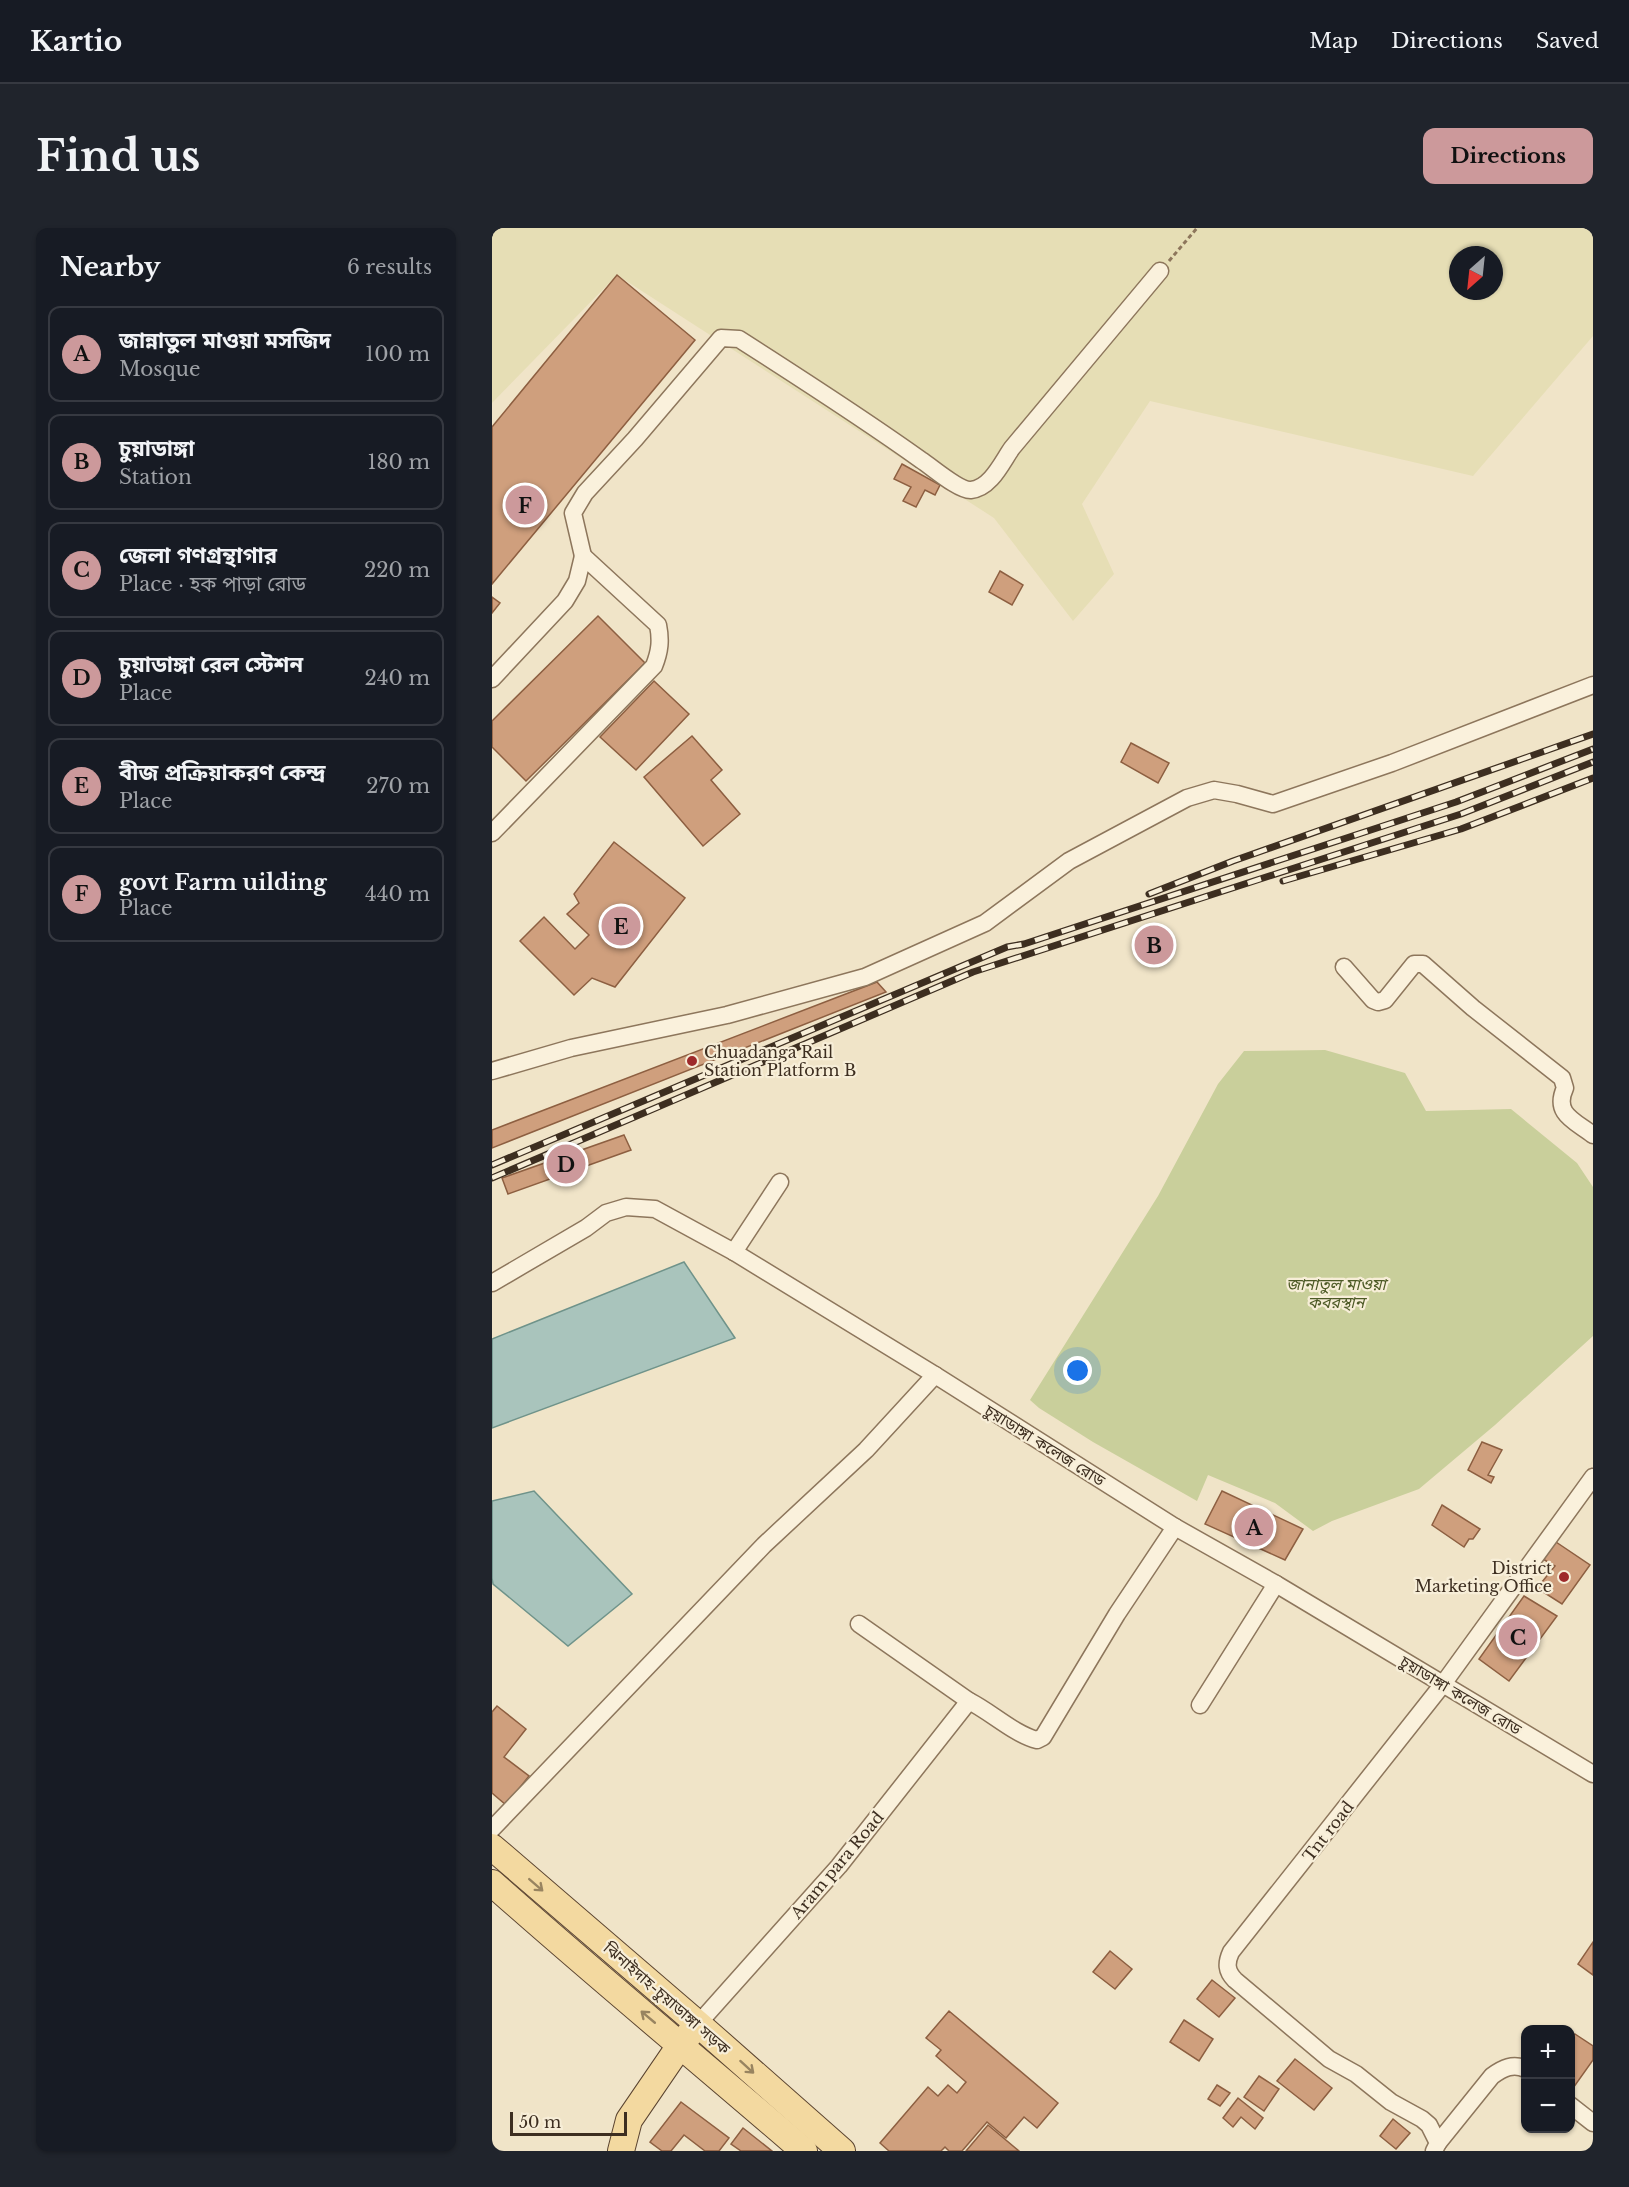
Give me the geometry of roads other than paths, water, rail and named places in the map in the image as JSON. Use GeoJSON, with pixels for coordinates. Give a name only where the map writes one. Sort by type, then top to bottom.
{"type":"FeatureCollection","features":[{"type":"Feature","properties":{"kind":"main road","name":"ঝিনাইদাহ-চুয়াডাঙ্গা সড়ক"},"geometry":{"type":"LineString","coordinates":[[492,1847],[842,2151]]}},
{"type":"Feature","properties":{"kind":"main road","name":"ঝিনাইদাহ-চুয়াডাঙ্গা সড়ক"},"geometry":{"type":"LineString","coordinates":[[492,1883],[804,2151]]}},
{"type":"Feature","properties":{"kind":"main road"},"geometry":{"type":"LineString","coordinates":[[561,1944],[580,1923]]}},
{"type":"Feature","properties":{"kind":"main road"},"geometry":{"type":"LineString","coordinates":[[621,2151],[629,2120],[681,2044],[698,2024]]}},
{"type":"Feature","properties":{"kind":"street"},"geometry":{"type":"LineString","coordinates":[[492,679],[565,602],[577,581],[583,556],[573,513],[585,493],[635,439],[721,338],[739,339],[850,409],[963,489],[971,490],[987,483],[1012,448],[1161,272]]}},
{"type":"Feature","properties":{"kind":"street"},"geometry":{"type":"LineString","coordinates":[[492,832],[646,675],[654,666],[659,652],[658,625],[583,556]]}},
{"type":"Feature","properties":{"kind":"street"},"geometry":{"type":"LineString","coordinates":[[492,1071],[571,1048],[727,1015],[865,977],[985,923],[1069,861],[1187,798],[1214,790],[1273,804],[1392,764],[1593,685]]}},
{"type":"Feature","properties":{"kind":"street"},"geometry":{"type":"LineString","coordinates":[[1344,967],[1373,1000],[1378,1002],[1385,1000],[1414,964],[1423,964],[1473,1008],[1562,1078],[1565,1088],[1561,1096],[1563,1110],[1566,1115],[1593,1135]]}},
{"type":"Feature","properties":{"kind":"street"},"geometry":{"type":"LineString","coordinates":[[734,1252],[780,1182]]}},
{"type":"Feature","properties":{"kind":"street","name":"চুয়াডাঙ্গা কলেজ রোড"},"geometry":{"type":"LineString","coordinates":[[492,1284],[586,1228],[606,1212],[626,1207],[654,1209],[734,1252],[935,1375],[1175,1527],[1276,1584],[1593,1774]]}},
{"type":"Feature","properties":{"kind":"street"},"geometry":{"type":"LineString","coordinates":[[492,1829],[764,1545],[866,1450],[935,1375]]}},
{"type":"Feature","properties":{"kind":"street","name":"Tnt road"},"geometry":{"type":"LineString","coordinates":[[1436,2147],[1428,2125],[1422,2119],[1391,2102],[1356,2074],[1329,2059],[1235,1980],[1229,1974],[1227,1967],[1231,1952],[1443,1684],[1593,1477]]}},
{"type":"Feature","properties":{"kind":"street"},"geometry":{"type":"LineString","coordinates":[[859,1624],[969,1701],[1037,1740],[1043,1737],[1117,1614],[1175,1527]]}},
{"type":"Feature","properties":{"kind":"street"},"geometry":{"type":"LineString","coordinates":[[1200,1705],[1276,1584]]}},
{"type":"Feature","properties":{"kind":"street","name":"Aram para Road"},"geometry":{"type":"LineString","coordinates":[[698,2024],[839,1866],[969,1701]]}},
{"type":"Feature","properties":{"kind":"street"},"geometry":{"type":"LineString","coordinates":[[1436,2147],[1492,2076],[1502,2068],[1521,2066]]}},
{"type":"Feature","properties":{"kind":"street"},"geometry":{"type":"LineString","coordinates":[[1575,2109],[1593,2123]]}},
{"type":"Feature","properties":{"kind":"water"},"geometry":{"type":"Polygon","coordinates":[[[684,1262],[735,1338],[492,1428],[492,1339],[684,1262]]]}},
{"type":"Feature","properties":{"kind":"water"},"geometry":{"type":"Polygon","coordinates":[[[534,1491],[632,1594],[568,1646],[493,1584],[492,1501],[534,1491]]]}},
{"type":"Feature","properties":{"kind":"railway"},"geometry":{"type":"LineString","coordinates":[[1149,894],[1233,861],[1593,734]]}},
{"type":"Feature","properties":{"kind":"railway"},"geometry":{"type":"LineString","coordinates":[[492,1165],[1007,947],[1024,944],[1456,802],[1593,749]]}},
{"type":"Feature","properties":{"kind":"railway"},"geometry":{"type":"LineString","coordinates":[[492,1178],[973,972],[1461,814],[1593,762]]}},
{"type":"Feature","properties":{"kind":"railway"},"geometry":{"type":"LineString","coordinates":[[1283,881],[1461,829],[1593,778]]}},
{"type":"Feature","properties":{"kind":"place","name":"govt Farm uilding"},"geometry":{"type":"Point","coordinates":[525,505]}},
{"type":"Feature","properties":{"kind":"place","name":"বীজ প্রক্রিয়াকরণ কেন্দ্র"},"geometry":{"type":"Point","coordinates":[621,926]}},
{"type":"Feature","properties":{"kind":"place","name":"চুয়াডাঙ্গা"},"geometry":{"type":"Point","coordinates":[1154,945]}},
{"type":"Feature","properties":{"kind":"place","name":"Chuadanga Rail Station Platform B"},"geometry":{"type":"Point","coordinates":[692,1061]}},
{"type":"Feature","properties":{"kind":"place","name":"চুয়াডাঙ্গা রেল স্টেশন"},"geometry":{"type":"Point","coordinates":[566,1164]}},
{"type":"Feature","properties":{"kind":"place","name":"জান্নাতুল মাওয়া মসজিদ"},"geometry":{"type":"Point","coordinates":[1254,1527]}},
{"type":"Feature","properties":{"kind":"place","name":"District Marketing Office"},"geometry":{"type":"Point","coordinates":[1564,1577]}},
{"type":"Feature","properties":{"kind":"place","name":"জেলা গণগ্রন্থাগার"},"geometry":{"type":"Point","coordinates":[1518,1637]}},
{"type":"Feature","properties":{"kind":"park label","name":"জানাতুল মাওয়া কবরস্থান"},"geometry":{"type":"Point","coordinates":[1336,1293]}}]}
